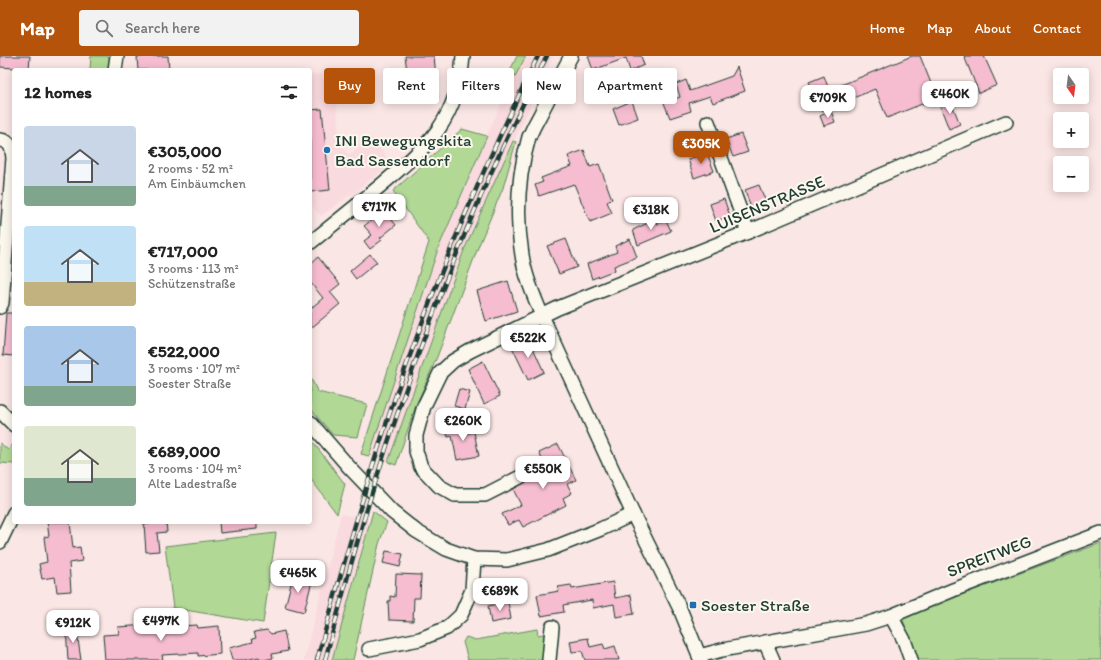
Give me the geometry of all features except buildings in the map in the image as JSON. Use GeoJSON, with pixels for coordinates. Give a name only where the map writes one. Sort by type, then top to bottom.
{"type":"FeatureCollection","features":[{"type":"Feature","properties":{"kind":"street"},"geometry":{"type":"LineString","coordinates":[[115,68],[116,56]]}},
{"type":"Feature","properties":{"kind":"street"},"geometry":{"type":"LineString","coordinates":[[312,241],[389,179],[430,140],[444,121],[454,98],[460,78],[463,56]]}},
{"type":"Feature","properties":{"kind":"street"},"geometry":{"type":"LineString","coordinates":[[571,56],[549,96],[530,136],[524,160],[520,187],[519,220],[522,256],[532,290],[542,316],[633,514],[680,610],[700,658]]}},
{"type":"Feature","properties":{"kind":"street"},"geometry":{"type":"LineString","coordinates":[[708,122],[748,232]]}},
{"type":"Feature","properties":{"kind":"street","name":"LUISENSTRASSE"},"geometry":{"type":"LineString","coordinates":[[542,316],[748,232],[1006,122]]}},
{"type":"Feature","properties":{"kind":"street"},"geometry":{"type":"LineString","coordinates":[[8,142],[12,153]]}},
{"type":"Feature","properties":{"kind":"street"},"geometry":{"type":"LineString","coordinates":[[0,307],[2,303],[12,182]]}},
{"type":"Feature","properties":{"kind":"street"},"geometry":{"type":"LineString","coordinates":[[528,473],[485,495],[455,495],[439,486],[421,466],[416,451],[416,435],[424,406],[440,373],[453,361],[470,351],[542,316]]}},
{"type":"Feature","properties":{"kind":"street"},"geometry":{"type":"LineString","coordinates":[[312,424],[392,512],[416,531],[440,545],[474,559],[507,560],[548,550],[601,529],[633,514]]}},
{"type":"Feature","properties":{"kind":"street"},"geometry":{"type":"LineString","coordinates":[[0,542],[12,517]]}},
{"type":"Feature","properties":{"kind":"street","name":"SPREITWEG"},"geometry":{"type":"LineString","coordinates":[[700,658],[722,650],[866,624],[891,616],[953,590],[1101,533]]}},
{"type":"Feature","properties":{"kind":"street"},"geometry":{"type":"LineString","coordinates":[[369,649],[420,639],[447,628],[461,615],[472,590],[474,559]]}},
{"type":"Feature","properties":{"kind":"street"},"geometry":{"type":"LineString","coordinates":[[891,616],[904,640],[910,660]]}},
{"type":"Feature","properties":{"kind":"street"},"geometry":{"type":"LineString","coordinates":[[549,660],[552,627]]}},
{"type":"Feature","properties":{"kind":"street"},"geometry":{"type":"LineString","coordinates":[[766,642],[774,660]]}},
{"type":"Feature","properties":{"kind":"shaded area"},"geometry":{"type":"Polygon","coordinates":[[[526,56],[553,56],[547,68],[522,68],[522,104],[531,104],[464,250],[388,462],[369,456],[438,249],[501,104],[514,104],[514,78],[526,56]]]}},
{"type":"Feature","properties":{"kind":"shaded area","name":"INI Bewegungskita Bad Sassendorf"},"geometry":{"type":"Polygon","coordinates":[[[322,74],[324,79],[324,104],[336,104],[340,144],[349,155],[371,137],[390,162],[384,169],[321,216],[312,206],[312,75],[322,74]]]}},
{"type":"Feature","properties":{"kind":"shaded area"},"geometry":{"type":"Polygon","coordinates":[[[341,514],[369,521],[332,660],[304,660],[341,514]]]}},
{"type":"Feature","properties":{"kind":"green space"},"geometry":{"type":"Polygon","coordinates":[[[91,56],[112,56],[111,68],[90,68],[91,56]]]}},
{"type":"Feature","properties":{"kind":"green space"},"geometry":{"type":"Polygon","coordinates":[[[517,56],[526,56],[514,78],[514,68],[511,68],[517,56]]]}},
{"type":"Feature","properties":{"kind":"green space"},"geometry":{"type":"Polygon","coordinates":[[[462,129],[487,136],[438,249],[369,456],[361,454],[429,242],[393,191],[462,129]]]}},
{"type":"Feature","properties":{"kind":"green space"},"geometry":{"type":"Polygon","coordinates":[[[513,141],[516,142],[503,188],[479,245],[437,357],[415,408],[396,465],[388,462],[464,250],[513,141]]]}},
{"type":"Feature","properties":{"kind":"green space"},"geometry":{"type":"Polygon","coordinates":[[[312,381],[318,392],[367,404],[358,437],[333,435],[312,410],[312,381]]]}},
{"type":"Feature","properties":{"kind":"green space"},"geometry":{"type":"Polygon","coordinates":[[[312,441],[345,484],[337,514],[312,481],[312,441]]]}},
{"type":"Feature","properties":{"kind":"green space"},"geometry":{"type":"Polygon","coordinates":[[[0,443],[8,450],[12,445],[12,464],[0,463],[0,443]]]}},
{"type":"Feature","properties":{"kind":"green space"},"geometry":{"type":"Polygon","coordinates":[[[373,511],[387,522],[379,544],[353,660],[332,660],[373,511]]]}},
{"type":"Feature","properties":{"kind":"green space"},"geometry":{"type":"Polygon","coordinates":[[[276,533],[263,623],[173,608],[165,546],[276,533]]]}},
{"type":"Feature","properties":{"kind":"green space"},"geometry":{"type":"Polygon","coordinates":[[[1101,543],[1101,660],[917,660],[902,617],[1101,543]]]}},
{"type":"Feature","properties":{"kind":"green space"},"geometry":{"type":"Polygon","coordinates":[[[537,629],[538,635],[543,634],[548,637],[546,660],[468,660],[463,642],[466,637],[476,640],[537,629]]]}},
{"type":"Feature","properties":{"kind":"railway"},"geometry":{"type":"LineString","coordinates":[[317,660],[373,465],[398,388],[440,275],[471,201],[538,56]]}},
{"type":"Feature","properties":{"kind":"railway"},"geometry":{"type":"LineString","coordinates":[[325,660],[382,460],[423,342],[445,283],[493,168],[547,56]]}},
{"type":"Feature","properties":{"kind":"place","name":"INI Bewegungskita Bad Sassendorf"},"geometry":{"type":"Point","coordinates":[327,150]}},
{"type":"Feature","properties":{"kind":"place","name":"Soester Straße"},"geometry":{"type":"Point","coordinates":[693,605]}}]}
